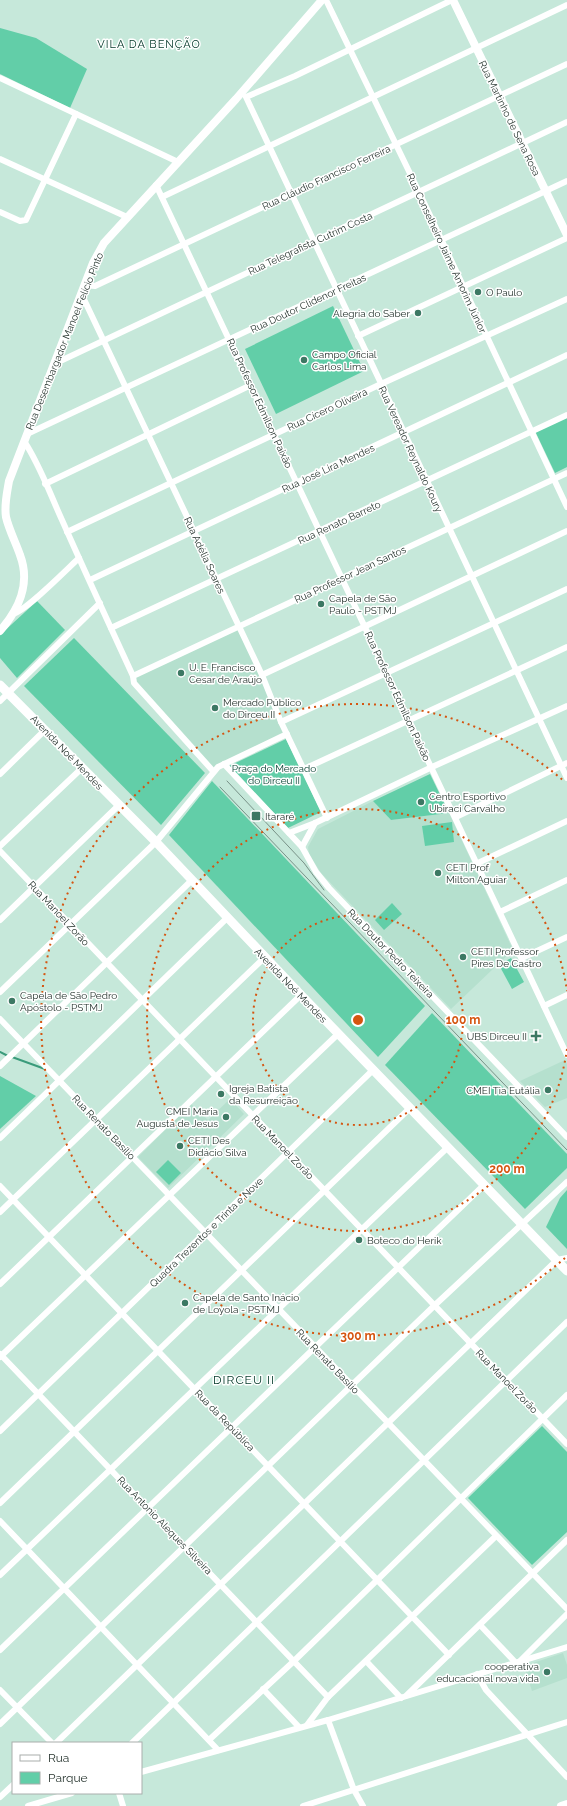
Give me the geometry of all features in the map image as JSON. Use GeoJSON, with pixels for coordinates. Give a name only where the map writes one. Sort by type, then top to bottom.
{"type":"FeatureCollection","features":[{"type":"Feature","properties":{"kind":"main road","name":"Avenida Noé Mendes"},"geometry":{"type":"LineString","coordinates":[[0,676],[10,692],[45,730],[156,842],[338,1034],[567,1271]]}},
{"type":"Feature","properties":{"kind":"main road","name":"Avenida Noé Mendes"},"geometry":{"type":"LineString","coordinates":[[0,685],[10,692]]}},
{"type":"Feature","properties":{"kind":"street","name":"Rua Desembargador Manoel Felício Pinto"},"geometry":{"type":"LineString","coordinates":[[14,612],[22,593],[25,571],[8,522],[6,503],[9,481],[83,289],[101,247],[236,98],[322,0]]}},
{"type":"Feature","properties":{"kind":"street","name":"Rua Conselheiro Jaime Amorim Júnior"},"geometry":{"type":"LineString","coordinates":[[326,0],[419,192],[567,507]]}},
{"type":"Feature","properties":{"kind":"street"},"geometry":{"type":"LineString","coordinates":[[236,98],[246,97],[296,76],[453,0]]}},
{"type":"Feature","properties":{"kind":"street","name":"Rua Martinho de Sena Rosa"},"geometry":{"type":"LineString","coordinates":[[453,0],[567,237]]}},
{"type":"Feature","properties":{"kind":"street"},"geometry":{"type":"LineString","coordinates":[[162,197],[567,5]]}},
{"type":"Feature","properties":{"kind":"street","name":"Rua Cláudio Francisco Ferreira"},"geometry":{"type":"LineString","coordinates":[[83,289],[95,286],[567,64]]}},
{"type":"Feature","properties":{"kind":"street"},"geometry":{"type":"LineString","coordinates":[[0,78],[178,162]]}},
{"type":"Feature","properties":{"kind":"street","name":"Rua Vereador Reynaldo Koury"},"geometry":{"type":"LineString","coordinates":[[246,97],[539,719],[564,765],[567,778]]}},
{"type":"Feature","properties":{"kind":"street"},"geometry":{"type":"LineString","coordinates":[[0,212],[23,222],[28,219],[76,114]]}},
{"type":"Feature","properties":{"kind":"street","name":"Rua Telegrafista Cutrim Costa"},"geometry":{"type":"LineString","coordinates":[[54,364],[567,122]]}},
{"type":"Feature","properties":{"kind":"street"},"geometry":{"type":"LineString","coordinates":[[0,159],[127,217]]}},
{"type":"Feature","properties":{"kind":"street","name":"Rua Doutor Clidenor Freitas"},"geometry":{"type":"LineString","coordinates":[[26,437],[126,388],[567,181]]}},
{"type":"Feature","properties":{"kind":"street","name":"Rua Professor Edmilson Paixão"},"geometry":{"type":"LineString","coordinates":[[156,185],[478,863],[567,1054]]}},
{"type":"Feature","properties":{"kind":"street"},"geometry":{"type":"LineString","coordinates":[[358,336],[464,288],[567,237]]}},
{"type":"Feature","properties":{"kind":"street","name":"Rua Adélia Soares"},"geometry":{"type":"LineString","coordinates":[[83,289],[126,388],[262,675],[281,722],[327,818]]}},
{"type":"Feature","properties":{"kind":"street","name":"Rua Cícero Oliveira"},"geometry":{"type":"LineString","coordinates":[[67,532],[381,384],[567,299]]}},
{"type":"Feature","properties":{"kind":"street","name":"Rua José Lira Mendes"},"geometry":{"type":"LineString","coordinates":[[90,580],[567,355]]}},
{"type":"Feature","properties":{"kind":"street"},"geometry":{"type":"LineString","coordinates":[[45,484],[251,385]]}},
{"type":"Feature","properties":{"kind":"street","name":"Rua Renato Barreto"},"geometry":{"type":"LineString","coordinates":[[111,628],[567,415]]}},
{"type":"Feature","properties":{"kind":"street"},"geometry":{"type":"LineString","coordinates":[[26,437],[45,484],[133,676],[134,684],[213,772]]}},
{"type":"Feature","properties":{"kind":"street","name":"Rua Professor Jean Santos"},"geometry":{"type":"LineString","coordinates":[[133,676],[567,473]]}},
{"type":"Feature","properties":{"kind":"street"},"geometry":{"type":"LineString","coordinates":[[262,675],[567,531]]}},
{"type":"Feature","properties":{"kind":"street"},"geometry":{"type":"LineString","coordinates":[[0,622],[34,601],[79,558]]}},
{"type":"Feature","properties":{"kind":"street"},"geometry":{"type":"LineString","coordinates":[[281,722],[567,588]]}},
{"type":"Feature","properties":{"kind":"street"},"geometry":{"type":"LineString","coordinates":[[0,701],[100,602]]}},
{"type":"Feature","properties":{"kind":"street"},"geometry":{"type":"LineString","coordinates":[[0,630],[14,612]]}},
{"type":"Feature","properties":{"kind":"street"},"geometry":{"type":"LineString","coordinates":[[304,769],[567,647]]}},
{"type":"Feature","properties":{"kind":"street"},"geometry":{"type":"LineString","coordinates":[[289,833],[327,818],[432,767],[567,706]]}},
{"type":"Feature","properties":{"kind":"street"},"geometry":{"type":"LineString","coordinates":[[0,774],[45,730]]}},
{"type":"Feature","properties":{"kind":"street"},"geometry":{"type":"LineString","coordinates":[[0,992],[156,842],[213,772],[224,764],[287,734]]}},
{"type":"Feature","properties":{"kind":"street","name":"Rua Doutor Pedro Teixeira"},"geometry":{"type":"LineString","coordinates":[[224,764],[302,847],[316,872],[329,888],[567,1137]]}},
{"type":"Feature","properties":{"kind":"street"},"geometry":{"type":"LineString","coordinates":[[456,817],[564,765]]}},
{"type":"Feature","properties":{"kind":"street"},"geometry":{"type":"LineString","coordinates":[[0,846],[82,768]]}},
{"type":"Feature","properties":{"kind":"street"},"geometry":{"type":"LineString","coordinates":[[0,920],[119,805]]}},
{"type":"Feature","properties":{"kind":"street"},"geometry":{"type":"LineString","coordinates":[[478,863],[567,821]]}},
{"type":"Feature","properties":{"kind":"street"},"geometry":{"type":"LineString","coordinates":[[302,847],[316,823]]}},
{"type":"Feature","properties":{"kind":"street","name":"Rua Manoel Zorão"},"geometry":{"type":"LineString","coordinates":[[0,851],[567,1444]]}},
{"type":"Feature","properties":{"kind":"street"},"geometry":{"type":"LineString","coordinates":[[500,912],[567,880]]}},
{"type":"Feature","properties":{"kind":"street"},"geometry":{"type":"LineString","coordinates":[[0,1066],[192,881]]}},
{"type":"Feature","properties":{"kind":"street"},"geometry":{"type":"LineString","coordinates":[[0,1138],[227,918]]}},
{"type":"Feature","properties":{"kind":"street"},"geometry":{"type":"LineString","coordinates":[[522,958],[567,937]]}},
{"type":"Feature","properties":{"kind":"street"},"geometry":{"type":"LineString","coordinates":[[0,1212],[179,1038],[265,957]]}},
{"type":"Feature","properties":{"kind":"street"},"geometry":{"type":"LineString","coordinates":[[0,1284],[301,995]]}},
{"type":"Feature","properties":{"kind":"street"},"geometry":{"type":"LineString","coordinates":[[544,1006],[567,995]]}},
{"type":"Feature","properties":{"kind":"street","name":"Rua Renato Basílio"},"geometry":{"type":"LineString","coordinates":[[0,1019],[567,1609]]}},
{"type":"Feature","properties":{"kind":"street"},"geometry":{"type":"LineString","coordinates":[[0,1356],[338,1034]]}},
{"type":"Feature","properties":{"kind":"street","name":"Quadra Trezentos e Trinta e Nove"},"geometry":{"type":"LineString","coordinates":[[0,1431],[289,1153],[373,1070]]}},
{"type":"Feature","properties":{"kind":"street"},"geometry":{"type":"LineString","coordinates":[[0,1503],[326,1191],[410,1108]]}},
{"type":"Feature","properties":{"kind":"street"},"geometry":{"type":"LineString","coordinates":[[0,1575],[448,1147]]}},
{"type":"Feature","properties":{"kind":"street"},"geometry":{"type":"LineString","coordinates":[[0,1724],[351,1385],[567,1182]]}},
{"type":"Feature","properties":{"kind":"street"},"geometry":{"type":"LineString","coordinates":[[0,1650],[484,1185]]}},
{"type":"Feature","properties":{"kind":"street","name":"Rua da República"},"geometry":{"type":"LineString","coordinates":[[0,1186],[449,1655]]}},
{"type":"Feature","properties":{"kind":"street"},"geometry":{"type":"LineString","coordinates":[[57,1742],[557,1260],[567,1258]]}},
{"type":"Feature","properties":{"kind":"street"},"geometry":{"type":"LineString","coordinates":[[133,1742],[567,1322]]}},
{"type":"Feature","properties":{"kind":"street","name":"Rua Antonio Aleques Silveira"},"geometry":{"type":"LineString","coordinates":[[0,1356],[186,1546],[328,1697]]}},
{"type":"Feature","properties":{"kind":"street"},"geometry":{"type":"LineString","coordinates":[[209,1740],[294,1661],[567,1395]]}},
{"type":"Feature","properties":{"kind":"street"},"geometry":{"type":"LineString","coordinates":[[0,1521],[174,1702],[218,1750]]}},
{"type":"Feature","properties":{"kind":"street"},"geometry":{"type":"LineString","coordinates":[[307,1725],[328,1697],[496,1536]]}},
{"type":"Feature","properties":{"kind":"street"},"geometry":{"type":"LineString","coordinates":[[404,1697],[567,1540]]}},
{"type":"Feature","properties":{"kind":"street"},"geometry":{"type":"LineString","coordinates":[[518,1662],[567,1614]]}},
{"type":"Feature","properties":{"kind":"street"},"geometry":{"type":"LineString","coordinates":[[480,1624],[518,1662]]}},
{"type":"Feature","properties":{"kind":"street"},"geometry":{"type":"LineString","coordinates":[[142,1772],[328,1720],[567,1646]]}},
{"type":"Feature","properties":{"kind":"street"},"geometry":{"type":"LineString","coordinates":[[366,1661],[404,1697]]}},
{"type":"Feature","properties":{"kind":"street"},"geometry":{"type":"LineString","coordinates":[[477,1674],[486,1690],[567,1777]]}},
{"type":"Feature","properties":{"kind":"street"},"geometry":{"type":"LineString","coordinates":[[263,1689],[299,1727]]}},
{"type":"Feature","properties":{"kind":"street"},"geometry":{"type":"LineString","coordinates":[[0,1690],[51,1742]]}},
{"type":"Feature","properties":{"kind":"street"},"geometry":{"type":"LineString","coordinates":[[328,1720],[354,1790],[363,1806]]}},
{"type":"Feature","properties":{"kind":"street"},"geometry":{"type":"LineString","coordinates":[[303,1806],[567,1722]]}},
{"type":"Feature","properties":{"kind":"street"},"geometry":{"type":"LineString","coordinates":[[0,1797],[12,1786]]}},
{"type":"Feature","properties":{"kind":"street"},"geometry":{"type":"LineString","coordinates":[[28,1806],[69,1794]]}},
{"type":"Feature","properties":{"kind":"street"},"geometry":{"type":"LineString","coordinates":[[119,1794],[123,1806]]}},
{"type":"Feature","properties":{"kind":"street"},"geometry":{"type":"LineString","coordinates":[[560,1806],[567,1804]]}},
{"type":"Feature","properties":{"kind":"shaded area","name":"Mercado Público do Dirceu II"},"geometry":{"type":"Polygon","coordinates":[[[238,626],[287,734],[213,771],[142,694],[133,676],[238,626]]]}},
{"type":"Feature","properties":{"kind":"shaded area"},"geometry":{"type":"Polygon","coordinates":[[[373,801],[391,820],[449,813],[513,950],[451,1009],[321,873],[309,854],[308,847],[318,829],[373,801]]]}},
{"type":"Feature","properties":{"kind":"shaded area","name":"CMEI Tia Eutália"},"geometry":{"type":"Polygon","coordinates":[[[565,1060],[567,1064],[567,1098],[545,1107],[520,1081],[565,1060]]]}},
{"type":"Feature","properties":{"kind":"shaded area","name":"CETI Des Didácio Silva"},"geometry":{"type":"Polygon","coordinates":[[[230,1099],[244,1114],[168,1188],[138,1157],[191,1104],[208,1120],[230,1099]]]}},
{"type":"Feature","properties":{"kind":"shaded area","name":"cooperativa educacional nova vida"},"geometry":{"type":"Polygon","coordinates":[[[563,1653],[567,1665],[567,1678],[532,1691],[524,1666],[563,1653]]]}},
{"type":"Feature","properties":{"kind":"green space"},"geometry":{"type":"Polygon","coordinates":[[[0,28],[36,38],[87,69],[70,108],[0,74],[0,28]]]}},
{"type":"Feature","properties":{"kind":"green space","name":"Campo Oficial Carlos Lima"},"geometry":{"type":"Polygon","coordinates":[[[333,306],[364,371],[276,414],[245,349],[333,306]]]}},
{"type":"Feature","properties":{"kind":"green space"},"geometry":{"type":"Polygon","coordinates":[[[567,417],[567,467],[555,473],[535,431],[567,417]]]}},
{"type":"Feature","properties":{"kind":"green space"},"geometry":{"type":"Polygon","coordinates":[[[37,601],[65,630],[17,678],[0,658],[0,635],[37,601]]]}},
{"type":"Feature","properties":{"kind":"green space"},"geometry":{"type":"Polygon","coordinates":[[[74,638],[205,773],[161,825],[24,686],[74,638]]]}},
{"type":"Feature","properties":{"kind":"green space","name":"Praça do Mercado do Dirceu II"},"geometry":{"type":"Polygon","coordinates":[[[286,739],[321,812],[288,828],[229,766],[286,739]]]}},
{"type":"Feature","properties":{"kind":"green space"},"geometry":{"type":"Polygon","coordinates":[[[430,774],[449,813],[391,820],[373,801],[430,774]]]}},
{"type":"Feature","properties":{"kind":"green space"},"geometry":{"type":"Polygon","coordinates":[[[212,781],[425,1006],[378,1057],[169,835],[212,781]]]}},
{"type":"Feature","properties":{"kind":"green space"},"geometry":{"type":"Polygon","coordinates":[[[452,822],[454,842],[425,846],[422,826],[452,822]]]}},
{"type":"Feature","properties":{"kind":"green space"},"geometry":{"type":"Polygon","coordinates":[[[392,903],[402,914],[384,930],[375,920],[392,903]]]}},
{"type":"Feature","properties":{"kind":"green space"},"geometry":{"type":"Polygon","coordinates":[[[511,958],[524,982],[512,989],[499,965],[511,958]]]}},
{"type":"Feature","properties":{"kind":"green space"},"geometry":{"type":"Polygon","coordinates":[[[432,1013],[567,1154],[567,1168],[525,1209],[385,1065],[432,1013]]]}},
{"type":"Feature","properties":{"kind":"green space"},"geometry":{"type":"Polygon","coordinates":[[[0,1076],[36,1096],[0,1129],[0,1076]]]}},
{"type":"Feature","properties":{"kind":"green space"},"geometry":{"type":"Polygon","coordinates":[[[168,1160],[181,1173],[169,1185],[156,1172],[168,1160]]]}},
{"type":"Feature","properties":{"kind":"green space"},"geometry":{"type":"Polygon","coordinates":[[[567,1190],[567,1249],[546,1227],[560,1198],[567,1190]]]}},
{"type":"Feature","properties":{"kind":"green space"},"geometry":{"type":"Polygon","coordinates":[[[542,1426],[567,1452],[567,1532],[532,1565],[468,1498],[542,1426]]]}},
{"type":"Feature","properties":{"kind":"waterway"},"geometry":{"type":"LineString","coordinates":[[0,1052],[8,1056]]}},
{"type":"Feature","properties":{"kind":"waterway"},"geometry":{"type":"LineString","coordinates":[[12,1057],[45,1069]]}},
{"type":"Feature","properties":{"kind":"tram line"},"geometry":{"type":"LineString","coordinates":[[227,781],[304,863],[324,890]]}},
{"type":"Feature","properties":{"kind":"tram line"},"geometry":{"type":"LineString","coordinates":[[220,787],[567,1150]]}},
{"type":"Feature","properties":{"kind":"place","name":"O Paulo"},"geometry":{"type":"Point","coordinates":[478,292]}},
{"type":"Feature","properties":{"kind":"place","name":"Alegria do Saber"},"geometry":{"type":"Point","coordinates":[418,313]}},
{"type":"Feature","properties":{"kind":"place","name":"Campo Oficial Carlos Lima"},"geometry":{"type":"Point","coordinates":[304,360]}},
{"type":"Feature","properties":{"kind":"place","name":"Capela de São Paulo - PSTMJ"},"geometry":{"type":"Point","coordinates":[321,604]}},
{"type":"Feature","properties":{"kind":"place","name":"U. E. Francisco Cesar de Araújo"},"geometry":{"type":"Point","coordinates":[181,673]}},
{"type":"Feature","properties":{"kind":"place","name":"Mercado Público do Dirceu II"},"geometry":{"type":"Point","coordinates":[215,708]}},
{"type":"Feature","properties":{"kind":"place","name":"Centro Esportivo Ubiraci Carvalho"},"geometry":{"type":"Point","coordinates":[421,802]}},
{"type":"Feature","properties":{"kind":"place","name":"Itararé"},"geometry":{"type":"Point","coordinates":[256,816]}},
{"type":"Feature","properties":{"kind":"place","name":"CETI Prof Milton Aguiar"},"geometry":{"type":"Point","coordinates":[438,873]}},
{"type":"Feature","properties":{"kind":"place","name":"CETI Professor Pires De Castro"},"geometry":{"type":"Point","coordinates":[463,957]}},
{"type":"Feature","properties":{"kind":"place","name":"Capela de São Pedro Apóstolo - PSTMJ"},"geometry":{"type":"Point","coordinates":[12,1001]}},
{"type":"Feature","properties":{"kind":"place","name":"UBS Dirceu II"},"geometry":{"type":"Point","coordinates":[536,1036]}},
{"type":"Feature","properties":{"kind":"place","name":"CMEI Tia Eutália"},"geometry":{"type":"Point","coordinates":[548,1090]}},
{"type":"Feature","properties":{"kind":"place","name":"Igreja Batista da Resurreição"},"geometry":{"type":"Point","coordinates":[221,1094]}},
{"type":"Feature","properties":{"kind":"place","name":"CMEI Maria Augusta de Jesus"},"geometry":{"type":"Point","coordinates":[226,1117]}},
{"type":"Feature","properties":{"kind":"place","name":"CETI Des Didácio Silva"},"geometry":{"type":"Point","coordinates":[180,1146]}},
{"type":"Feature","properties":{"kind":"place","name":"Boteco do Herik"},"geometry":{"type":"Point","coordinates":[359,1240]}},
{"type":"Feature","properties":{"kind":"place","name":"Capela de Santo Inácio de Loyola - PSTMJ"},"geometry":{"type":"Point","coordinates":[185,1303]}},
{"type":"Feature","properties":{"kind":"place","name":"cooperativa educacional nova vida"},"geometry":{"type":"Point","coordinates":[547,1672]}},
{"type":"Feature","properties":{"kind":"district","name":"VILA DA BENÇÃO"},"geometry":{"type":"Point","coordinates":[149,44]}},
{"type":"Feature","properties":{"kind":"district","name":"DIRCEU II"},"geometry":{"type":"Point","coordinates":[244,1380]}}]}
